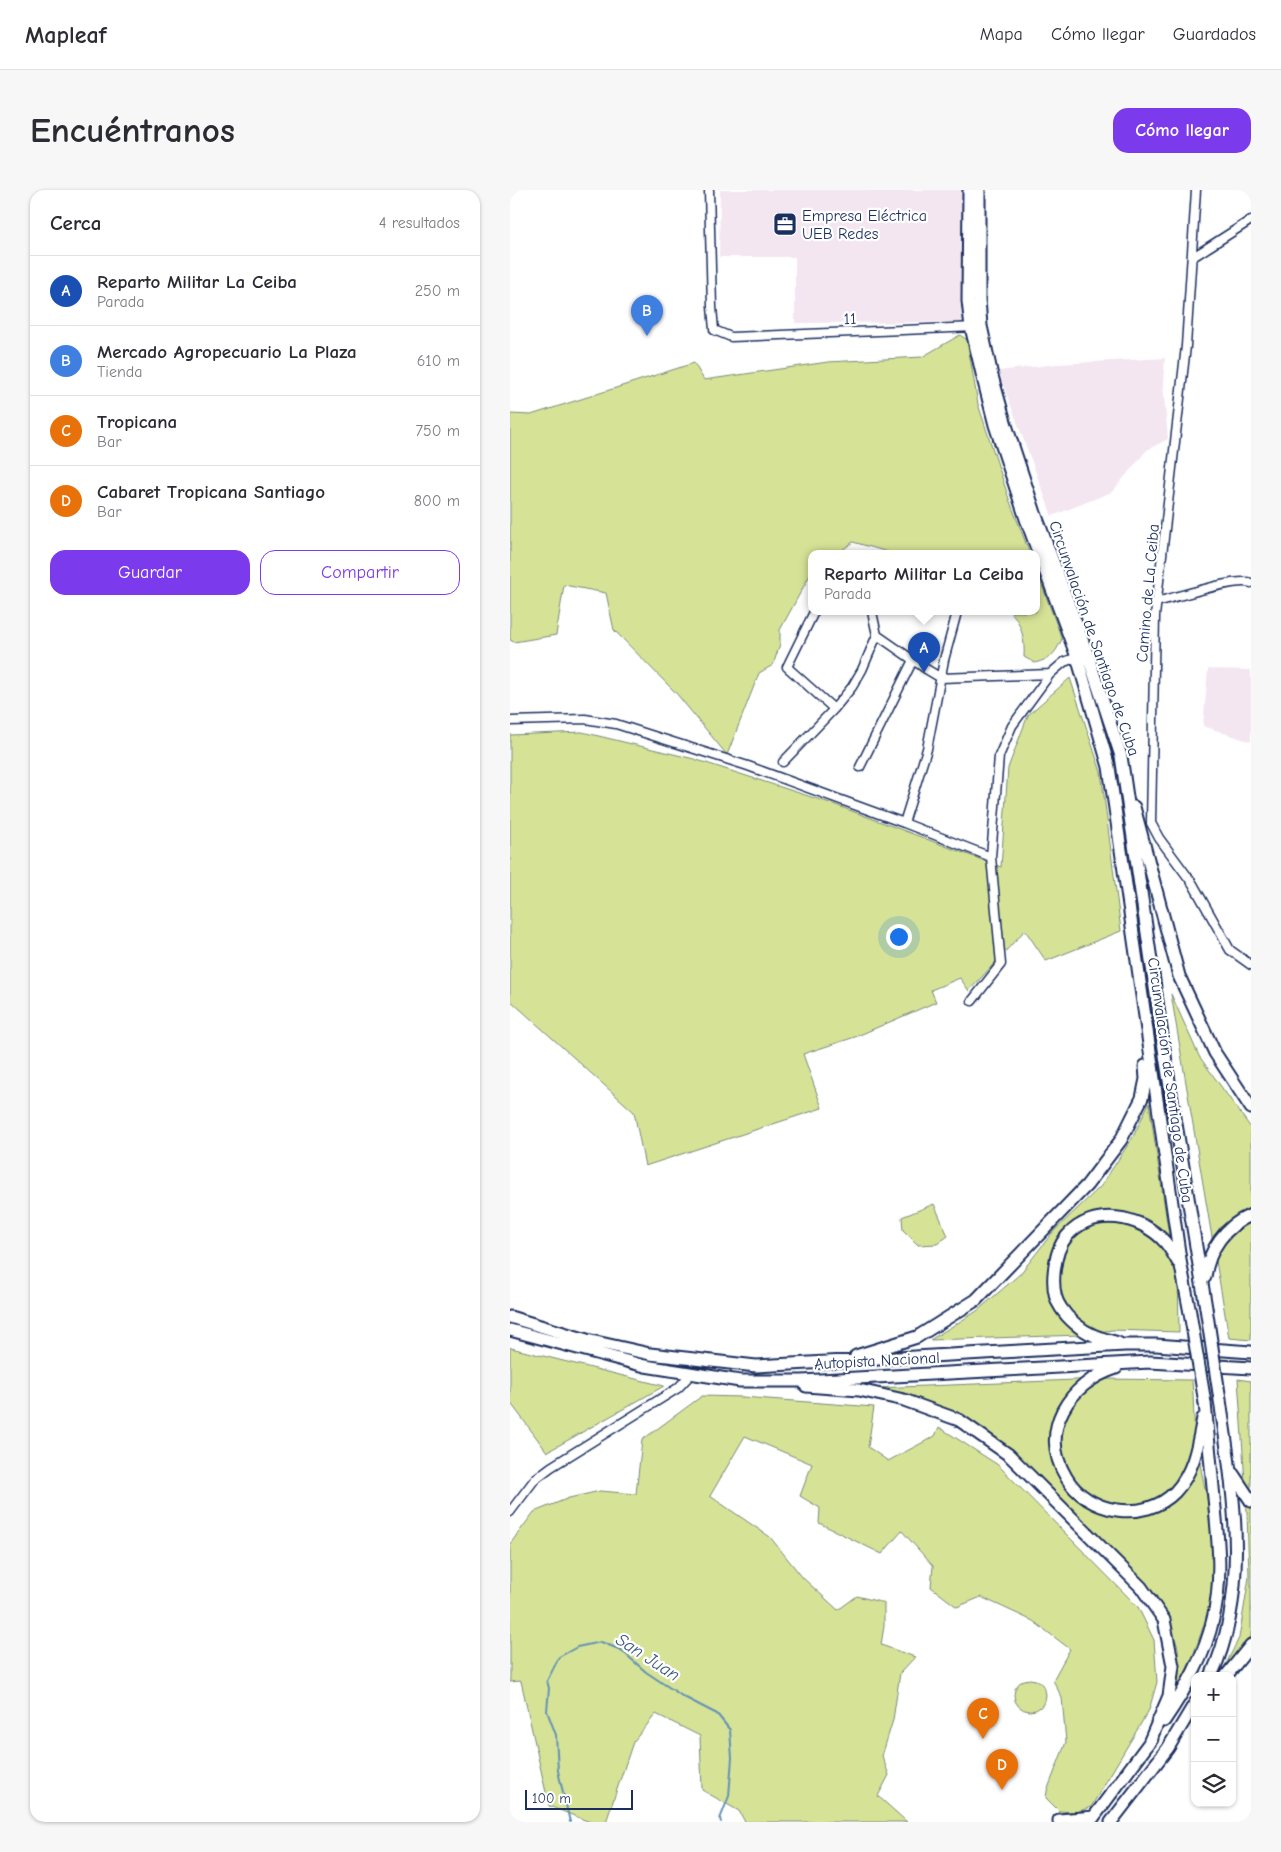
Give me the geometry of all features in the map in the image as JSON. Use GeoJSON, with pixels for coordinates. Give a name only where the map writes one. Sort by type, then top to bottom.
{"type":"FeatureCollection","features":[{"type":"Feature","properties":{"kind":"highway"},"geometry":{"type":"LineString","coordinates":[[969,190],[968,261],[976,327]]}},
{"type":"Feature","properties":{"kind":"highway"},"geometry":{"type":"LineString","coordinates":[[976,327],[980,190]]}},
{"type":"Feature","properties":{"kind":"highway","name":"Circunvalación de Santiago de Cuba"},"geometry":{"type":"LineString","coordinates":[[976,327],[995,425],[1026,519],[1039,550]]}},
{"type":"Feature","properties":{"kind":"highway","name":"Circunvalación de Santiago de Cuba"},"geometry":{"type":"LineString","coordinates":[[1040,553],[1121,756],[1203,1288],[1235,1504],[1236,1573],[1234,1597],[1225,1638],[1212,1672]]}},
{"type":"Feature","properties":{"kind":"highway","name":"Circunvalación de Santiago de Cuba"},"geometry":{"type":"LineString","coordinates":[[1082,655],[1109,767],[1180,1266],[1205,1404],[1219,1544],[1217,1597],[1206,1644],[1184,1691],[1149,1743],[1092,1820]]}},
{"type":"Feature","properties":{"kind":"highway"},"geometry":{"type":"LineString","coordinates":[[1121,756],[1179,976],[1215,1053],[1251,1108]]}},
{"type":"Feature","properties":{"kind":"highway"},"geometry":{"type":"LineString","coordinates":[[834,1361],[916,1337],[976,1300],[1087,1185],[1121,1140],[1142,1098],[1146,1079],[1140,979]]}},
{"type":"Feature","properties":{"kind":"highway"},"geometry":{"type":"LineString","coordinates":[[1203,1288],[1207,1262],[1223,1234],[1243,1218],[1251,1215]]}},
{"type":"Feature","properties":{"kind":"highway"},"geometry":{"type":"LineString","coordinates":[[1125,1345],[1092,1335],[1074,1322],[1060,1307],[1055,1290],[1054,1267],[1059,1248],[1068,1235],[1082,1224],[1098,1218],[1114,1216],[1129,1219],[1154,1232],[1166,1243],[1180,1266]]}},
{"type":"Feature","properties":{"kind":"highway","name":"Autopista Nacional"},"geometry":{"type":"LineString","coordinates":[[510,1317],[587,1340],[650,1354],[756,1366],[1125,1345],[1250,1351]]}},
{"type":"Feature","properties":{"kind":"highway","name":"Autopista Nacional"},"geometry":{"type":"LineString","coordinates":[[510,1330],[645,1366],[740,1381],[802,1380],[1150,1362],[1251,1368]]}},
{"type":"Feature","properties":{"kind":"highway"},"geometry":{"type":"LineString","coordinates":[[1150,1362],[1122,1366],[1100,1373],[1078,1388],[1065,1405],[1057,1425],[1056,1448],[1066,1479],[1084,1497],[1101,1506],[1119,1511],[1141,1510],[1160,1503],[1174,1492],[1189,1472],[1198,1444],[1205,1404]]}},
{"type":"Feature","properties":{"kind":"highway"},"geometry":{"type":"LineString","coordinates":[[740,1381],[858,1390],[904,1400],[958,1420],[1009,1455],[1140,1587],[1164,1620],[1173,1666],[1169,1696],[1149,1743]]}},
{"type":"Feature","properties":{"kind":"highway"},"geometry":{"type":"LineString","coordinates":[[1230,1468],[1251,1501]]}},
{"type":"Feature","properties":{"kind":"highway"},"geometry":{"type":"LineString","coordinates":[[1229,1672],[1251,1645]]}},
{"type":"Feature","properties":{"kind":"highway"},"geometry":{"type":"LineString","coordinates":[[1168,1748],[1191,1710]]}},
{"type":"Feature","properties":{"kind":"highway"},"geometry":{"type":"LineString","coordinates":[[1111,1822],[1193,1717]]}},
{"type":"Feature","properties":{"kind":"highway"},"geometry":{"type":"LineString","coordinates":[[1060,1822],[1059,1820],[1092,1820]]}},
{"type":"Feature","properties":{"kind":"street","name":"11"},"geometry":{"type":"LineString","coordinates":[[709,190],[714,330],[731,336],[976,327]]}},
{"type":"Feature","properties":{"kind":"street","name":"Camino de La Ceiba"},"geometry":{"type":"LineString","coordinates":[[1196,190],[1186,346],[1156,602],[1151,823],[1159,838],[1193,884],[1230,950],[1251,965]]}},
{"type":"Feature","properties":{"kind":"street"},"geometry":{"type":"LineString","coordinates":[[1193,258],[1251,220]]}},
{"type":"Feature","properties":{"kind":"street"},"geometry":{"type":"LineString","coordinates":[[1156,602],[1222,585],[1244,581],[1251,583]]}},
{"type":"Feature","properties":{"kind":"street"},"geometry":{"type":"LineString","coordinates":[[813,615],[787,667],[834,709]]}},
{"type":"Feature","properties":{"kind":"street"},"geometry":{"type":"LineString","coordinates":[[783,762],[834,709],[852,687],[878,635],[873,615]]}},
{"type":"Feature","properties":{"kind":"street"},"geometry":{"type":"LineString","coordinates":[[904,823],[927,749],[956,615]]}},
{"type":"Feature","properties":{"kind":"street"},"geometry":{"type":"LineString","coordinates":[[878,635],[941,678],[1050,674]]}},
{"type":"Feature","properties":{"kind":"street"},"geometry":{"type":"LineString","coordinates":[[972,1001],[1000,964],[991,857],[999,756],[1012,726],[1050,674],[1064,662],[1082,655]]}},
{"type":"Feature","properties":{"kind":"street"},"geometry":{"type":"LineString","coordinates":[[860,767],[913,660]]}},
{"type":"Feature","properties":{"kind":"street"},"geometry":{"type":"LineString","coordinates":[[510,721],[585,719],[616,724],[723,757],[991,857]]}},
{"type":"Feature","properties":{"kind":"street"},"geometry":{"type":"LineString","coordinates":[[1139,825],[1159,838]]}},
{"type":"Feature","properties":{"kind":"street"},"geometry":{"type":"LineString","coordinates":[[510,1512],[535,1479],[551,1467],[678,1388],[691,1374]]}},
{"type":"Feature","properties":{"kind":"shaded area"},"geometry":{"type":"Polygon","coordinates":[[[720,190],[963,190],[963,322],[795,323],[795,257],[719,257],[720,190]]]}},
{"type":"Feature","properties":{"kind":"shaded area"},"geometry":{"type":"Polygon","coordinates":[[[1165,358],[1163,383],[1168,439],[1147,450],[1112,492],[1052,516],[998,371],[1057,364],[1165,358]]]}},
{"type":"Feature","properties":{"kind":"shaded area"},"geometry":{"type":"Polygon","coordinates":[[[1208,669],[1251,670],[1251,742],[1203,726],[1208,669]]]}},
{"type":"Feature","properties":{"kind":"green space"},"geometry":{"type":"Polygon","coordinates":[[[960,335],[967,340],[978,404],[1009,499],[1028,550],[881,550],[853,542],[842,550],[808,550],[808,579],[780,630],[780,644],[773,665],[759,673],[727,755],[676,693],[614,630],[606,593],[564,585],[556,635],[514,642],[510,640],[510,414],[531,415],[694,363],[704,380],[828,362],[922,357],[960,335]]]}},
{"type":"Feature","properties":{"kind":"green space"},"geometry":{"type":"Polygon","coordinates":[[[1040,580],[1062,639],[1052,655],[1035,663],[1024,657],[1022,633],[1013,615],[1040,615],[1040,580]]]}},
{"type":"Feature","properties":{"kind":"green space"},"geometry":{"type":"Polygon","coordinates":[[[1070,678],[1101,772],[1121,931],[1046,961],[1025,930],[969,991],[960,978],[931,990],[936,1002],[855,1037],[803,1054],[822,1108],[645,1166],[634,1112],[510,1000],[510,735],[582,732],[694,759],[833,804],[1001,867],[1008,768],[1028,715],[1070,678]]]}},
{"type":"Feature","properties":{"kind":"green space"},"geometry":{"type":"Polygon","coordinates":[[[1171,994],[1199,1056],[1251,1128],[1251,1340],[1229,1338],[1171,994]]]}},
{"type":"Feature","properties":{"kind":"green space"},"geometry":{"type":"Polygon","coordinates":[[[1149,1103],[1173,1262],[1178,1272],[1179,1332],[1112,1330],[1082,1335],[930,1340],[977,1311],[1020,1274],[1053,1232],[1101,1186],[1133,1137],[1149,1103]]]}},
{"type":"Feature","properties":{"kind":"green space"},"geometry":{"type":"Polygon","coordinates":[[[934,1204],[948,1236],[937,1244],[918,1245],[903,1230],[902,1217],[934,1204]]]}},
{"type":"Feature","properties":{"kind":"green space"},"geometry":{"type":"Polygon","coordinates":[[[510,1347],[664,1386],[547,1452],[510,1402],[510,1347]]]}},
{"type":"Feature","properties":{"kind":"green space"},"geometry":{"type":"Polygon","coordinates":[[[1100,1379],[1192,1380],[1194,1426],[1214,1539],[1215,1557],[1214,1576],[1207,1614],[1194,1652],[1179,1686],[1178,1648],[1169,1619],[1156,1595],[1050,1486],[1011,1449],[960,1413],[876,1388],[1100,1379]]]}},
{"type":"Feature","properties":{"kind":"green space"},"geometry":{"type":"Polygon","coordinates":[[[1238,1379],[1251,1381],[1251,1638],[1222,1672],[1239,1638],[1249,1577],[1247,1512],[1238,1379]]]}},
{"type":"Feature","properties":{"kind":"green space"},"geometry":{"type":"Polygon","coordinates":[[[702,1396],[742,1397],[874,1407],[868,1447],[888,1461],[935,1436],[939,1427],[998,1465],[1138,1607],[1154,1640],[1157,1682],[1149,1710],[1091,1807],[1077,1812],[1059,1811],[1046,1798],[1066,1742],[1062,1698],[1053,1680],[1070,1649],[1033,1621],[981,1597],[957,1607],[931,1587],[933,1566],[902,1531],[882,1554],[819,1523],[820,1508],[800,1496],[812,1464],[745,1436],[710,1496],[770,1537],[803,1578],[838,1610],[857,1596],[884,1603],[884,1626],[881,1645],[915,1657],[900,1673],[893,1720],[882,1756],[889,1775],[878,1796],[907,1822],[745,1822],[739,1811],[702,1790],[700,1736],[656,1714],[633,1742],[606,1822],[590,1822],[549,1806],[521,1681],[510,1682],[510,1544],[534,1512],[569,1498],[600,1491],[636,1494],[642,1440],[702,1396]]]}},
{"type":"Feature","properties":{"kind":"green space"},"geometry":{"type":"Polygon","coordinates":[[[1030,1679],[1036,1680],[1041,1684],[1045,1689],[1045,1701],[1041,1706],[1036,1710],[1030,1711],[1024,1710],[1019,1706],[1015,1701],[1014,1695],[1015,1689],[1019,1684],[1024,1680],[1030,1679]]]}},
{"type":"Feature","properties":{"kind":"waterway","name":"San Juan"},"geometry":{"type":"LineString","coordinates":[[570,1822],[558,1771],[556,1735],[547,1711],[549,1688],[547,1681],[559,1657],[577,1647],[601,1642],[621,1650],[646,1672],[682,1696],[717,1714],[730,1730],[732,1758],[729,1796],[720,1819],[721,1822]]}},
{"type":"Feature","properties":{"kind":"place","name":"Empresa Eléctrica UEB Redes"},"geometry":{"type":"Point","coordinates":[785,224]}},
{"type":"Feature","properties":{"kind":"place","name":"Mercado Agropecuario La Plaza"},"geometry":{"type":"Point","coordinates":[647,336]}},
{"type":"Feature","properties":{"kind":"place","name":"Reparto Militar La Ceiba"},"geometry":{"type":"Point","coordinates":[924,673]}},
{"type":"Feature","properties":{"kind":"place","name":"Tropicana"},"geometry":{"type":"Point","coordinates":[983,1739]}},
{"type":"Feature","properties":{"kind":"place","name":"Cabaret Tropicana Santiago"},"geometry":{"type":"Point","coordinates":[1002,1790]}}]}
